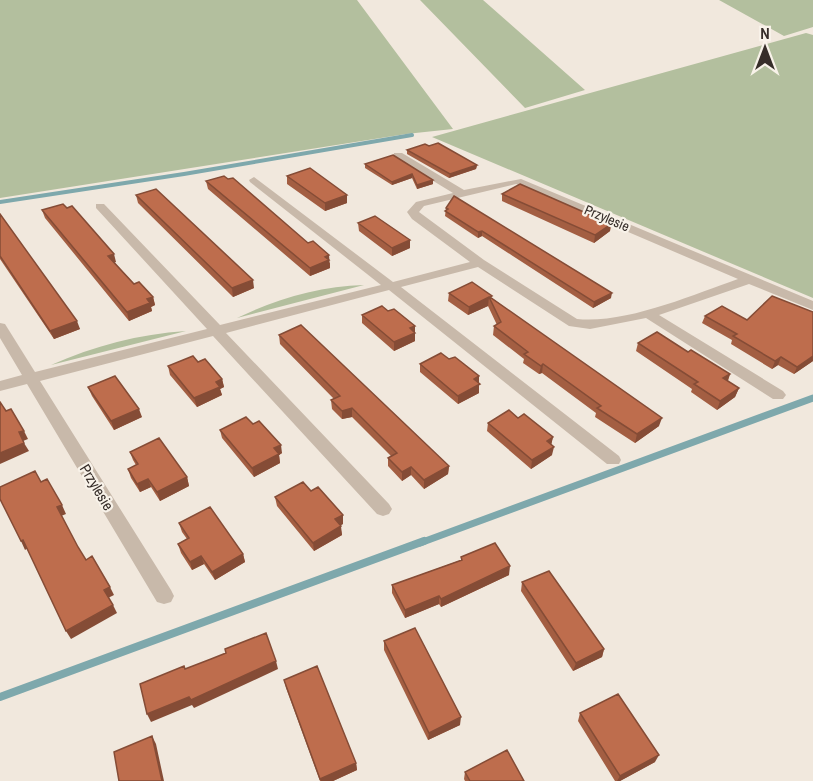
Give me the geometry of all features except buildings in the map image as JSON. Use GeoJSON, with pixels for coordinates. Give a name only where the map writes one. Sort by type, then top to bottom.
{"type":"FeatureCollection","features":[{"type":"Feature","properties":{"kind":"street"},"geometry":{"type":"LineString","coordinates":[[398,155],[461,193]]}},
{"type":"Feature","properties":{"kind":"street"},"geometry":{"type":"LineString","coordinates":[[254,180],[613,460]]}},
{"type":"Feature","properties":{"kind":"street","name":"Przylesie"},"geometry":{"type":"LineString","coordinates":[[750,279],[647,313],[609,323],[581,325],[480,263],[416,217],[413,212],[420,204],[518,181],[750,279],[813,306]]}},
{"type":"Feature","properties":{"kind":"street"},"geometry":{"type":"LineString","coordinates":[[100,206],[383,509]]}},
{"type":"Feature","properties":{"kind":"street"},"geometry":{"type":"LineString","coordinates":[[0,386],[480,263]]}},
{"type":"Feature","properties":{"kind":"street"},"geometry":{"type":"LineString","coordinates":[[647,313],[778,395]]}},
{"type":"Feature","properties":{"kind":"street","name":"Przylesie"},"geometry":{"type":"LineString","coordinates":[[0,327],[164,596]]}},
{"type":"Feature","properties":{"kind":"green space"},"geometry":{"type":"Polygon","coordinates":[[[0,0],[357,0],[453,129],[406,134],[0,198],[0,0]]]}},
{"type":"Feature","properties":{"kind":"green space"},"geometry":{"type":"Polygon","coordinates":[[[420,0],[483,0],[585,90],[525,108],[420,0]]]}},
{"type":"Feature","properties":{"kind":"green space"},"geometry":{"type":"Polygon","coordinates":[[[719,0],[813,0],[813,27],[784,36],[719,0]]]}},
{"type":"Feature","properties":{"kind":"green space"},"geometry":{"type":"Polygon","coordinates":[[[806,33],[813,35],[813,298],[432,137],[806,33]]]}},
{"type":"Feature","properties":{"kind":"green space"},"geometry":{"type":"Polygon","coordinates":[[[364,285],[237,318],[299,295],[331,288],[364,285]]]}},
{"type":"Feature","properties":{"kind":"green space"},"geometry":{"type":"Polygon","coordinates":[[[186,331],[51,365],[117,342],[186,331]]]}},
{"type":"Feature","properties":{"kind":"waterway"},"geometry":{"type":"LineString","coordinates":[[0,202],[184,174],[412,135]]}},
{"type":"Feature","properties":{"kind":"waterway"},"geometry":{"type":"LineString","coordinates":[[420,543],[813,398]]}},
{"type":"Feature","properties":{"kind":"waterway"},"geometry":{"type":"LineString","coordinates":[[0,697],[424,541]]}}]}
